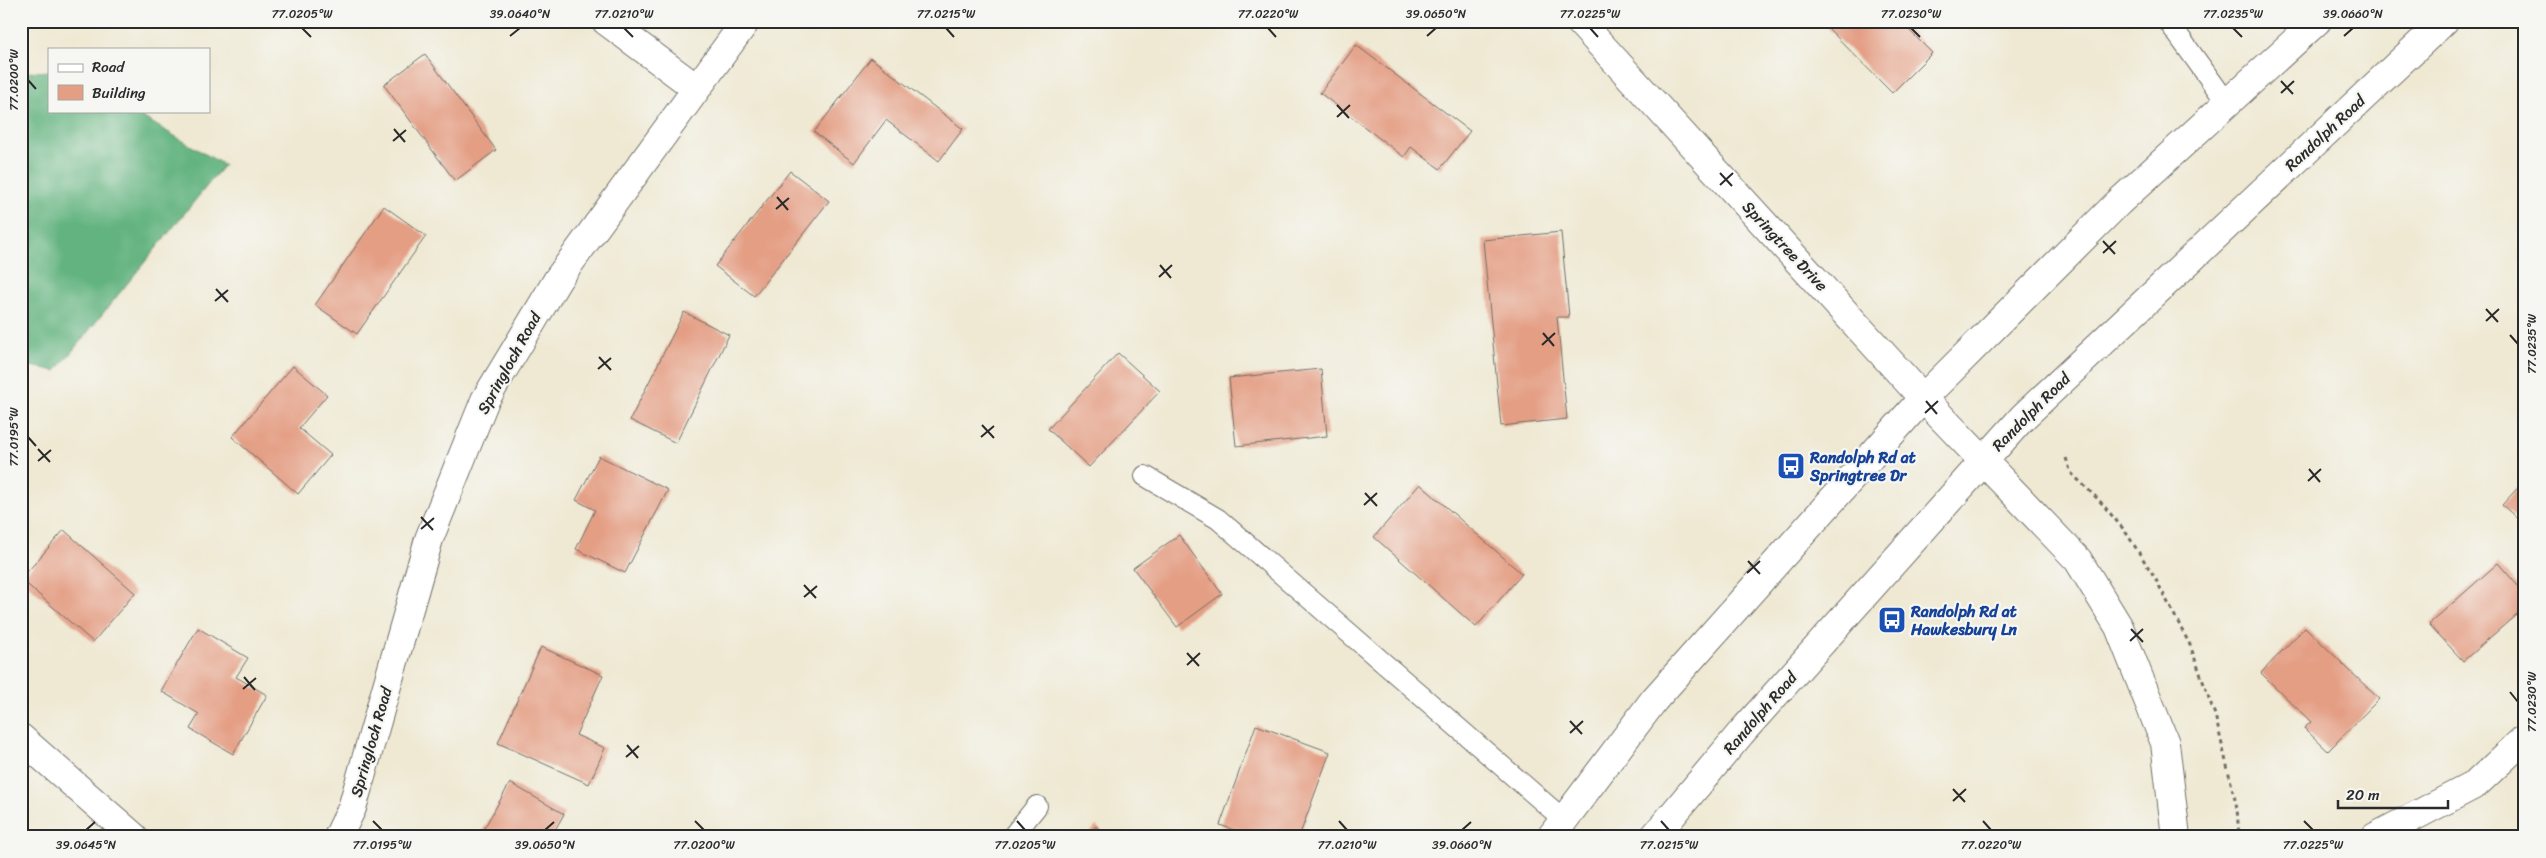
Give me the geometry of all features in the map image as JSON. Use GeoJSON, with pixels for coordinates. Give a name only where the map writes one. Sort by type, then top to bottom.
{"type":"FeatureCollection","features":[{"type":"Feature","properties":{"kind":"street"},"geometry":{"type":"LineString","coordinates":[[606,21],[696,88]]}},
{"type":"Feature","properties":{"kind":"street","name":"Springloch Road"},"geometry":{"type":"LineString","coordinates":[[338,837],[352,808],[429,539],[485,400],[558,279],[746,21]]}},
{"type":"Feature","properties":{"kind":"street","name":"Springtree Drive"},"geometry":{"type":"LineString","coordinates":[[1579,21],[1923,398],[2078,560],[2119,627],[2165,743],[2176,837]]}},
{"type":"Feature","properties":{"kind":"street"},"geometry":{"type":"LineString","coordinates":[[1558,828],[1654,700],[1923,398],[2118,203],[2317,21]]}},
{"type":"Feature","properties":{"kind":"street","name":"Randolph Road"},"geometry":{"type":"LineString","coordinates":[[1654,837],[1741,734],[2023,416],[2444,21]]}},
{"type":"Feature","properties":{"kind":"street"},"geometry":{"type":"LineString","coordinates":[[21,738],[134,837]]}},
{"type":"Feature","properties":{"kind":"street"},"geometry":{"type":"LineString","coordinates":[[2375,837],[2476,784],[2525,738]]}},
{"type":"Feature","properties":{"kind":"lane"},"geometry":{"type":"LineString","coordinates":[[2168,21],[2226,103]]}},
{"type":"Feature","properties":{"kind":"lane"},"geometry":{"type":"LineString","coordinates":[[1145,476],[1218,519],[1558,828]]}},
{"type":"Feature","properties":{"kind":"lane"},"geometry":{"type":"LineString","coordinates":[[1012,837],[1037,806]]}},
{"type":"Feature","properties":{"kind":"path"},"geometry":{"type":"LineString","coordinates":[[2066,458],[2071,473],[2098,499],[2125,531],[2154,576],[2190,645],[2215,715],[2237,808],[2239,837]]}},
{"type":"Feature","properties":{"kind":"green space"},"geometry":{"type":"Polygon","coordinates":[[[48,71],[48,112],[134,112],[224,165],[56,371],[21,364],[21,73],[48,71]]]}},
{"type":"Feature","properties":{"kind":"building"},"geometry":{"type":"Polygon","coordinates":[[[1821,21],[1900,21],[1932,53],[1892,93],[1821,21]]]}},
{"type":"Feature","properties":{"kind":"building"},"geometry":{"type":"Polygon","coordinates":[[[1356,45],[1470,131],[1440,169],[1411,147],[1404,157],[1320,93],[1356,45]]]}},
{"type":"Feature","properties":{"kind":"building"},"geometry":{"type":"Polygon","coordinates":[[[425,54],[496,150],[455,181],[384,85],[425,54]]]}},
{"type":"Feature","properties":{"kind":"building"},"geometry":{"type":"Polygon","coordinates":[[[871,58],[963,129],[939,161],[886,120],[854,163],[814,132],[871,58]]]}},
{"type":"Feature","properties":{"kind":"building"},"geometry":{"type":"Polygon","coordinates":[[[790,171],[829,201],[754,296],[715,266],[790,171]]]}},
{"type":"Feature","properties":{"kind":"building"},"geometry":{"type":"Polygon","coordinates":[[[384,206],[426,236],[357,334],[315,305],[384,206]]]}},
{"type":"Feature","properties":{"kind":"building"},"geometry":{"type":"Polygon","coordinates":[[[1561,232],[1569,317],[1557,317],[1567,419],[1501,426],[1483,240],[1561,232]]]}},
{"type":"Feature","properties":{"kind":"building"},"geometry":{"type":"Polygon","coordinates":[[[684,312],[729,335],[676,443],[630,420],[684,312]]]}},
{"type":"Feature","properties":{"kind":"building"},"geometry":{"type":"Polygon","coordinates":[[[1118,353],[1160,391],[1089,467],[1048,429],[1118,353]]]}},
{"type":"Feature","properties":{"kind":"building"},"geometry":{"type":"Polygon","coordinates":[[[293,366],[327,395],[299,428],[331,455],[298,494],[232,437],[293,366]]]}},
{"type":"Feature","properties":{"kind":"building"},"geometry":{"type":"Polygon","coordinates":[[[1321,369],[1327,436],[1236,446],[1229,378],[1321,369]]]}},
{"type":"Feature","properties":{"kind":"building"},"geometry":{"type":"Polygon","coordinates":[[[599,456],[668,490],[625,573],[576,549],[595,510],[576,500],[599,456]]]}},
{"type":"Feature","properties":{"kind":"building"},"geometry":{"type":"Polygon","coordinates":[[[2525,480],[2525,525],[2502,505],[2525,480]]]}},
{"type":"Feature","properties":{"kind":"building"},"geometry":{"type":"Polygon","coordinates":[[[1420,484],[1522,574],[1476,627],[1374,537],[1420,484]]]}},
{"type":"Feature","properties":{"kind":"building"},"geometry":{"type":"Polygon","coordinates":[[[64,530],[135,593],[93,642],[21,579],[64,530]]]}},
{"type":"Feature","properties":{"kind":"building"},"geometry":{"type":"Polygon","coordinates":[[[1179,535],[1222,594],[1177,627],[1133,568],[1179,535]]]}},
{"type":"Feature","properties":{"kind":"building"},"geometry":{"type":"Polygon","coordinates":[[[2498,563],[2525,594],[2525,607],[2463,661],[2429,624],[2498,563]]]}},
{"type":"Feature","properties":{"kind":"building"},"geometry":{"type":"Polygon","coordinates":[[[2305,627],[2379,699],[2328,751],[2304,728],[2311,722],[2261,673],[2305,627]]]}},
{"type":"Feature","properties":{"kind":"building"},"geometry":{"type":"Polygon","coordinates":[[[198,628],[248,658],[236,677],[267,695],[233,754],[190,729],[199,714],[161,691],[198,628]]]}},
{"type":"Feature","properties":{"kind":"building"},"geometry":{"type":"Polygon","coordinates":[[[541,647],[603,675],[576,735],[605,748],[589,784],[498,743],[541,647]]]}},
{"type":"Feature","properties":{"kind":"building"},"geometry":{"type":"Polygon","coordinates":[[[1256,725],[1330,752],[1299,837],[1253,837],[1220,825],[1256,725]]]}},
{"type":"Feature","properties":{"kind":"building"},"geometry":{"type":"Polygon","coordinates":[[[510,783],[564,814],[551,837],[479,837],[510,783]]]}},
{"type":"Feature","properties":{"kind":"building"},"geometry":{"type":"Polygon","coordinates":[[[1096,826],[1108,837],[1087,837],[1096,826]]]}},
{"type":"Feature","properties":{"kind":"place","name":"Randolph Rd at Springtree Dr"},"geometry":{"type":"Point","coordinates":[1791,466]}},
{"type":"Feature","properties":{"kind":"place","name":"Randolph Rd at Hawkesbury Ln"},"geometry":{"type":"Point","coordinates":[1892,620]}}]}
